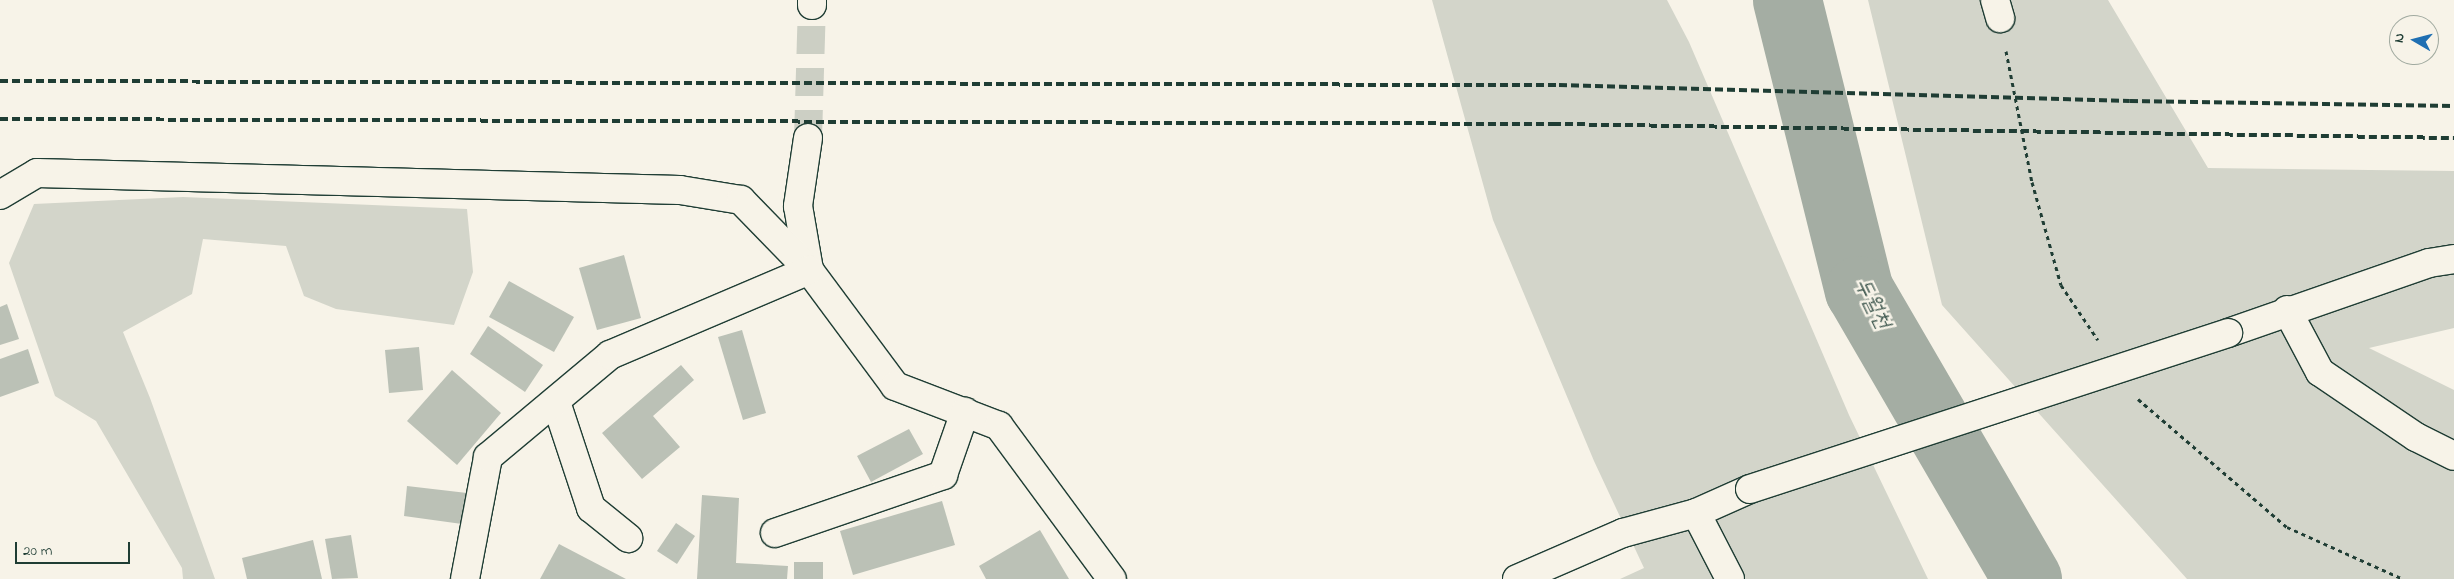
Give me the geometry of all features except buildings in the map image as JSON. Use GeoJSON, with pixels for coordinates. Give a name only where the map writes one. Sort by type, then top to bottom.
{"type":"FeatureCollection","features":[{"type":"Feature","properties":{"kind":"street"},"geometry":{"type":"LineString","coordinates":[[808,138],[798,206],[809,270]]}},
{"type":"Feature","properties":{"kind":"street"},"geometry":{"type":"LineString","coordinates":[[0,195],[37,173],[680,190],[741,200],[809,270],[895,386],[999,426],[1112,579]]}},
{"type":"Feature","properties":{"kind":"street"},"geometry":{"type":"LineString","coordinates":[[1517,579],[1623,533],[1696,514],[1750,488],[2228,334],[2287,310],[2429,263],[2454,259]]}},
{"type":"Feature","properties":{"kind":"street"},"geometry":{"type":"LineString","coordinates":[[465,579],[488,457],[610,355],[809,270]]}},
{"type":"Feature","properties":{"kind":"street"},"geometry":{"type":"LineString","coordinates":[[2287,310],[2320,372],[2416,437],[2454,456]]}},
{"type":"Feature","properties":{"kind":"street"},"geometry":{"type":"LineString","coordinates":[[556,402],[591,508],[628,538]]}},
{"type":"Feature","properties":{"kind":"street"},"geometry":{"type":"LineString","coordinates":[[775,534],[943,475],[965,412]]}},
{"type":"Feature","properties":{"kind":"street"},"geometry":{"type":"LineString","coordinates":[[1696,514],[1730,579]]}},
{"type":"Feature","properties":{"kind":"shaded area"},"geometry":{"type":"Polygon","coordinates":[[[1432,0],[1667,0],[1689,42],[1849,415],[1928,579],[1620,579],[1644,568],[1594,461],[1493,220],[1432,0]]]}},
{"type":"Feature","properties":{"kind":"shaded area"},"geometry":{"type":"Polygon","coordinates":[[[1868,0],[2108,0],[2208,168],[2454,171],[2454,328],[2369,348],[2454,390],[2454,579],[2187,579],[1942,305],[1868,0]]]}},
{"type":"Feature","properties":{"kind":"shaded area"},"geometry":{"type":"Polygon","coordinates":[[[183,197],[467,209],[473,272],[454,325],[336,309],[304,296],[286,246],[203,239],[192,294],[123,332],[150,398],[215,579],[183,579],[182,568],[96,421],[55,396],[9,263],[34,204],[183,197]]]}},
{"type":"Feature","properties":{"kind":"waterway","name":"두월천"},"geometry":{"type":"LineString","coordinates":[[1787,0],[1859,290],[2027,579]]}},
{"type":"Feature","properties":{"kind":"tunnel"},"geometry":{"type":"LineString","coordinates":[[808,138],[812,5]]}},
{"type":"Feature","properties":{"kind":"railway"},"geometry":{"type":"LineString","coordinates":[[0,81],[1559,85],[2130,101],[2454,106]]}},
{"type":"Feature","properties":{"kind":"railway"},"geometry":{"type":"LineString","coordinates":[[0,119],[1553,124],[2454,138]]}}]}
